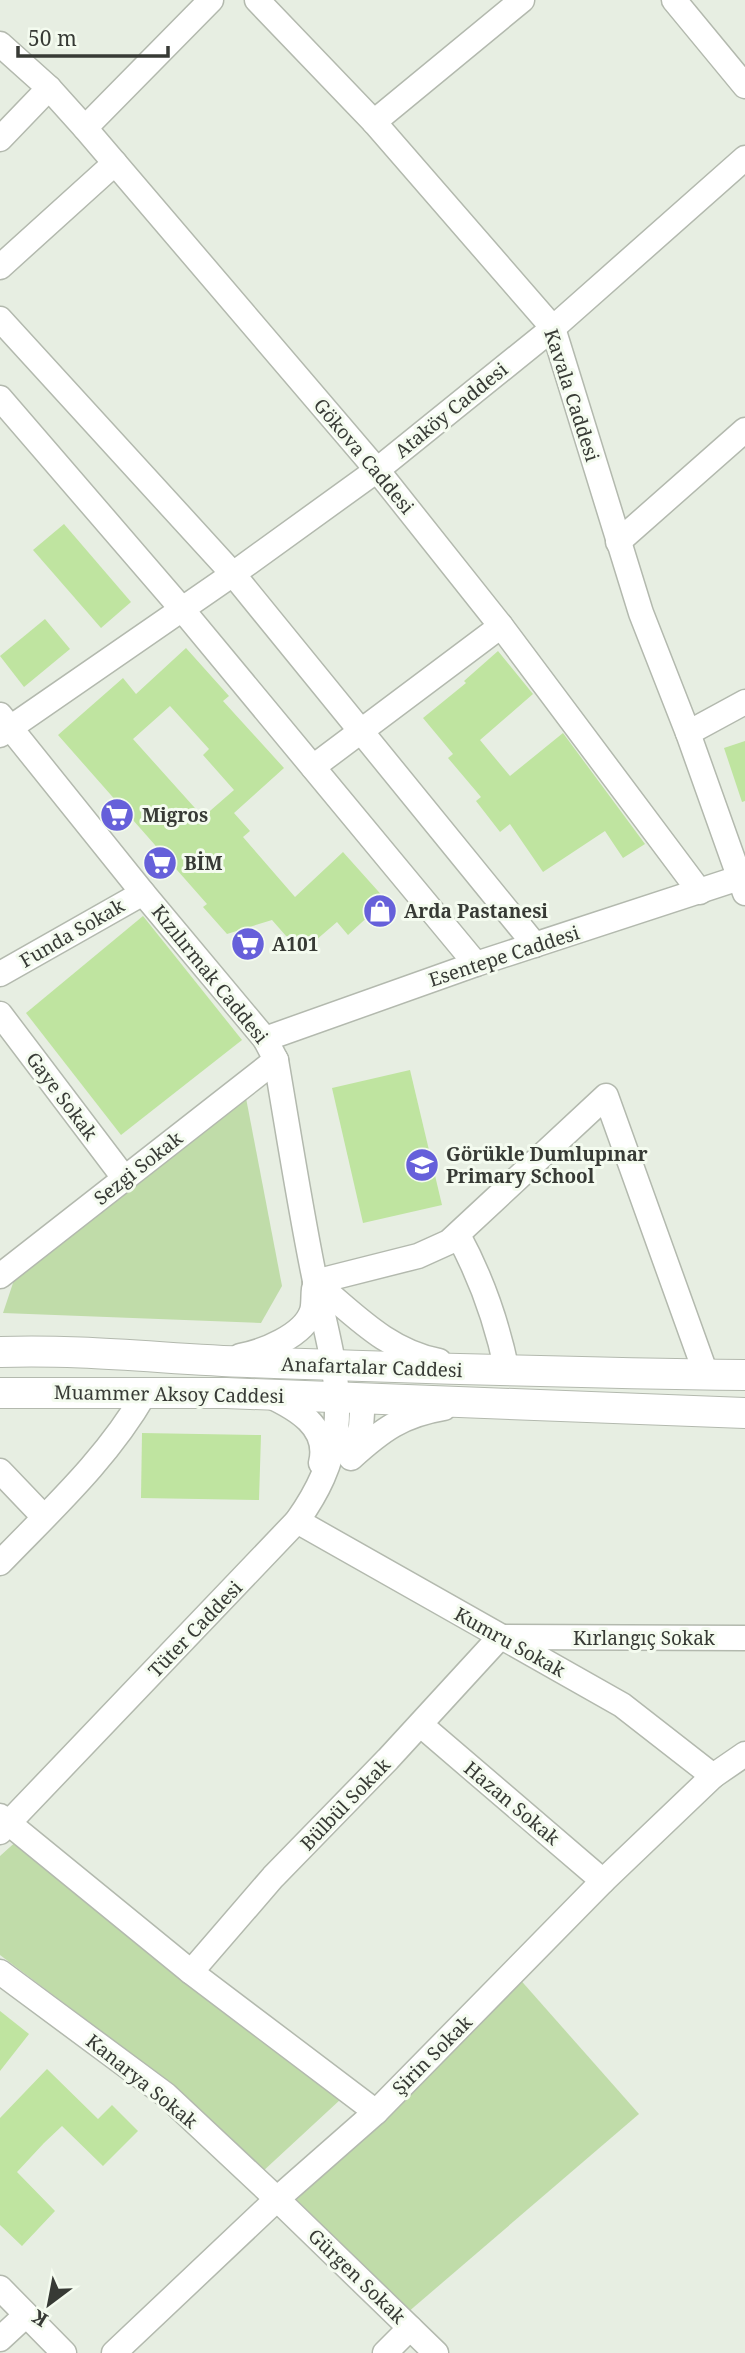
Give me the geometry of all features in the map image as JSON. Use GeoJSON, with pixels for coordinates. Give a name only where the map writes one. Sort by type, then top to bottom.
{"type":"FeatureCollection","features":[{"type":"Feature","properties":{"kind":"main road","name":"Anafartalar Caddesi"},"geometry":{"type":"LineString","coordinates":[[0,1352],[34,1351],[333,1366],[745,1375]]}},
{"type":"Feature","properties":{"kind":"main road","name":"Muammer Aksoy Caddesi"},"geometry":{"type":"LineString","coordinates":[[0,1393],[145,1392],[350,1399]]}},
{"type":"Feature","properties":{"kind":"main road","name":"Anafartalar Caddesi"},"geometry":{"type":"LineString","coordinates":[[350,1399],[745,1413]]}},
{"type":"Feature","properties":{"kind":"street"},"geometry":{"type":"LineString","coordinates":[[85,128],[211,0]]}},
{"type":"Feature","properties":{"kind":"street","name":"Kavala Caddesi"},"geometry":{"type":"LineString","coordinates":[[257,0],[374,122],[553,328],[641,613],[743,883]]}},
{"type":"Feature","properties":{"kind":"street"},"geometry":{"type":"LineString","coordinates":[[374,122],[522,0]]}},
{"type":"Feature","properties":{"kind":"street"},"geometry":{"type":"LineString","coordinates":[[674,0],[745,86]]}},
{"type":"Feature","properties":{"kind":"street","name":"Gökova Caddesi"},"geometry":{"type":"LineString","coordinates":[[0,44],[50,88],[377,470],[501,626],[700,892]]}},
{"type":"Feature","properties":{"kind":"street"},"geometry":{"type":"LineString","coordinates":[[0,139],[50,88]]}},
{"type":"Feature","properties":{"kind":"street","name":"Ataköy Caddesi"},"geometry":{"type":"LineString","coordinates":[[4,726],[233,575],[377,470],[553,328],[745,158]]}},
{"type":"Feature","properties":{"kind":"street"},"geometry":{"type":"LineString","coordinates":[[0,267],[115,163]]}},
{"type":"Feature","properties":{"kind":"street"},"geometry":{"type":"LineString","coordinates":[[0,319],[233,575],[535,945]]}},
{"type":"Feature","properties":{"kind":"street"},"geometry":{"type":"LineString","coordinates":[[0,398],[181,608],[476,964]]}},
{"type":"Feature","properties":{"kind":"street"},"geometry":{"type":"LineString","coordinates":[[618,542],[745,429]]}},
{"type":"Feature","properties":{"kind":"street"},"geometry":{"type":"LineString","coordinates":[[313,767],[501,626]]}},
{"type":"Feature","properties":{"kind":"street"},"geometry":{"type":"LineString","coordinates":[[688,733],[745,702]]}},
{"type":"Feature","properties":{"kind":"street","name":"Kızılırmak Caddesi"},"geometry":{"type":"LineString","coordinates":[[4,726],[270,1050],[333,1366],[350,1399]]}},
{"type":"Feature","properties":{"kind":"street","name":"Esentepe Caddesi"},"geometry":{"type":"LineString","coordinates":[[270,1050],[476,964],[700,892],[743,883]]}},
{"type":"Feature","properties":{"kind":"street","name":"Funda Sokak"},"geometry":{"type":"LineString","coordinates":[[0,974],[143,893]]}},
{"type":"Feature","properties":{"kind":"street","name":"Gaye Sokak"},"geometry":{"type":"LineString","coordinates":[[0,1014],[125,1179]]}},
{"type":"Feature","properties":{"kind":"street","name":"Sezgi Sokak"},"geometry":{"type":"LineString","coordinates":[[0,1276],[125,1179],[270,1050]]}},
{"type":"Feature","properties":{"kind":"street"},"geometry":{"type":"LineString","coordinates":[[315,1282],[428,1253],[449,1242],[606,1096],[706,1374]]}},
{"type":"Feature","properties":{"kind":"street"},"geometry":{"type":"LineString","coordinates":[[315,1282],[389,1343],[415,1356],[507,1371],[490,1304],[458,1235]]}},
{"type":"Feature","properties":{"kind":"street"},"geometry":{"type":"LineString","coordinates":[[213,1361],[255,1354],[277,1345],[299,1329],[312,1313],[315,1282]]}},
{"type":"Feature","properties":{"kind":"street"},"geometry":{"type":"LineString","coordinates":[[0,1563],[97,1462],[126,1426],[145,1392]]}},
{"type":"Feature","properties":{"kind":"street"},"geometry":{"type":"LineString","coordinates":[[268,1395],[289,1405],[308,1419],[320,1435],[323,1454],[304,1511]]}},
{"type":"Feature","properties":{"kind":"street"},"geometry":{"type":"LineString","coordinates":[[304,1511],[336,1481],[351,1458],[361,1427],[350,1399]]}},
{"type":"Feature","properties":{"kind":"street","name":"Tüter Caddesi"},"geometry":{"type":"LineString","coordinates":[[3,1824],[304,1511],[328,1468],[336,1429],[350,1399]]}},
{"type":"Feature","properties":{"kind":"street"},"geometry":{"type":"LineString","coordinates":[[351,1458],[397,1422],[419,1412],[474,1403]]}},
{"type":"Feature","properties":{"kind":"street"},"geometry":{"type":"LineString","coordinates":[[0,1471],[44,1517]]}},
{"type":"Feature","properties":{"kind":"street","name":"Kumru Sokak"},"geometry":{"type":"LineString","coordinates":[[304,1511],[500,1637],[622,1705],[713,1776]]}},
{"type":"Feature","properties":{"kind":"street","name":"Kırlangıç Sokak"},"geometry":{"type":"LineString","coordinates":[[500,1637],[745,1638]]}},
{"type":"Feature","properties":{"kind":"street","name":"Bülbül Sokak"},"geometry":{"type":"LineString","coordinates":[[191,1972],[273,1877],[421,1725],[500,1637]]}},
{"type":"Feature","properties":{"kind":"street","name":"Hazan Sokak"},"geometry":{"type":"LineString","coordinates":[[421,1725],[603,1881]]}},
{"type":"Feature","properties":{"kind":"street","name":"Şirin Sokak"},"geometry":{"type":"LineString","coordinates":[[114,2353],[277,2199],[376,2112],[603,1881],[713,1776],[745,1754]]}},
{"type":"Feature","properties":{"kind":"street"},"geometry":{"type":"LineString","coordinates":[[3,1824],[191,1972],[376,2112]]}},
{"type":"Feature","properties":{"kind":"street","name":"Kanarya Sokak"},"geometry":{"type":"LineString","coordinates":[[0,1972],[166,2095],[277,2199]]}},
{"type":"Feature","properties":{"kind":"street","name":"Gürgen Sokak"},"geometry":{"type":"LineString","coordinates":[[277,2199],[436,2353]]}},
{"type":"Feature","properties":{"kind":"street"},"geometry":{"type":"LineString","coordinates":[[0,2288],[64,2353]]}},
{"type":"Feature","properties":{"kind":"street"},"geometry":{"type":"LineString","coordinates":[[0,2339],[26,2315]]}},
{"type":"Feature","properties":{"kind":"street"},"geometry":{"type":"LineString","coordinates":[[385,2353],[410,2328]]}},
{"type":"Feature","properties":{"kind":"green space"},"geometry":{"type":"Polygon","coordinates":[[[246,1098],[282,1286],[261,1323],[3,1313],[17,1271],[246,1098]]]}},
{"type":"Feature","properties":{"kind":"green space"},"geometry":{"type":"Polygon","coordinates":[[[20,1838],[341,2099],[261,2173],[174,2086],[0,1955],[0,1856],[20,1838]]]}},
{"type":"Feature","properties":{"kind":"green space"},"geometry":{"type":"Polygon","coordinates":[[[517,1976],[639,2114],[407,2313],[291,2200],[517,1976]]]}},
{"type":"Feature","properties":{"kind":"building"},"geometry":{"type":"Polygon","coordinates":[[[64,524],[131,602],[101,628],[33,550],[64,524]]]}},
{"type":"Feature","properties":{"kind":"building"},"geometry":{"type":"Polygon","coordinates":[[[45,619],[70,649],[24,687],[0,656],[45,619]]]}},
{"type":"Feature","properties":{"kind":"building"},"geometry":{"type":"Polygon","coordinates":[[[186,648],[229,696],[223,701],[284,768],[234,813],[250,831],[243,837],[295,897],[343,852],[386,900],[348,935],[337,922],[301,953],[272,920],[227,934],[203,907],[207,904],[58,735],[123,678],[136,694],[186,648]],[[170,706],[133,739],[203,817],[234,790],[203,755],[209,749],[170,706]]]}},
{"type":"Feature","properties":{"kind":"building"},"geometry":{"type":"Polygon","coordinates":[[[498,651],[533,694],[480,740],[510,776],[563,733],[645,844],[623,858],[605,831],[543,872],[510,824],[500,832],[476,801],[481,797],[448,758],[453,754],[423,718],[466,683],[464,681],[498,651]]]}},
{"type":"Feature","properties":{"kind":"building"},"geometry":{"type":"Polygon","coordinates":[[[745,741],[745,801],[742,802],[724,748],[745,741]]]}},
{"type":"Feature","properties":{"kind":"building"},"geometry":{"type":"Polygon","coordinates":[[[143,916],[242,1040],[121,1135],[26,1013],[143,916]]]}},
{"type":"Feature","properties":{"kind":"building","name":"Görükle Dumlupınar Primary School"},"geometry":{"type":"Polygon","coordinates":[[[410,1070],[442,1205],[363,1223],[332,1088],[410,1070]]]}},
{"type":"Feature","properties":{"kind":"building"},"geometry":{"type":"Polygon","coordinates":[[[142,1433],[261,1435],[259,1500],[141,1498],[142,1433]]]}},
{"type":"Feature","properties":{"kind":"building"},"geometry":{"type":"Polygon","coordinates":[[[0,2011],[29,2034],[0,2071],[0,2011]]]}},
{"type":"Feature","properties":{"kind":"building"},"geometry":{"type":"Polygon","coordinates":[[[47,2069],[98,2119],[112,2105],[138,2131],[103,2166],[62,2126],[44,2143],[17,2172],[55,2211],[22,2246],[0,2225],[0,2118],[47,2069]]]}},
{"type":"Feature","properties":{"kind":"place","name":"Migros"},"geometry":{"type":"Point","coordinates":[117,815]}},
{"type":"Feature","properties":{"kind":"place","name":"BİM"},"geometry":{"type":"Point","coordinates":[160,863]}},
{"type":"Feature","properties":{"kind":"place","name":"Arda Pastanesi"},"geometry":{"type":"Point","coordinates":[380,911]}},
{"type":"Feature","properties":{"kind":"place","name":"A101"},"geometry":{"type":"Point","coordinates":[248,944]}},
{"type":"Feature","properties":{"kind":"place","name":"Görükle Dumlupınar Primary School"},"geometry":{"type":"Point","coordinates":[422,1165]}}]}
